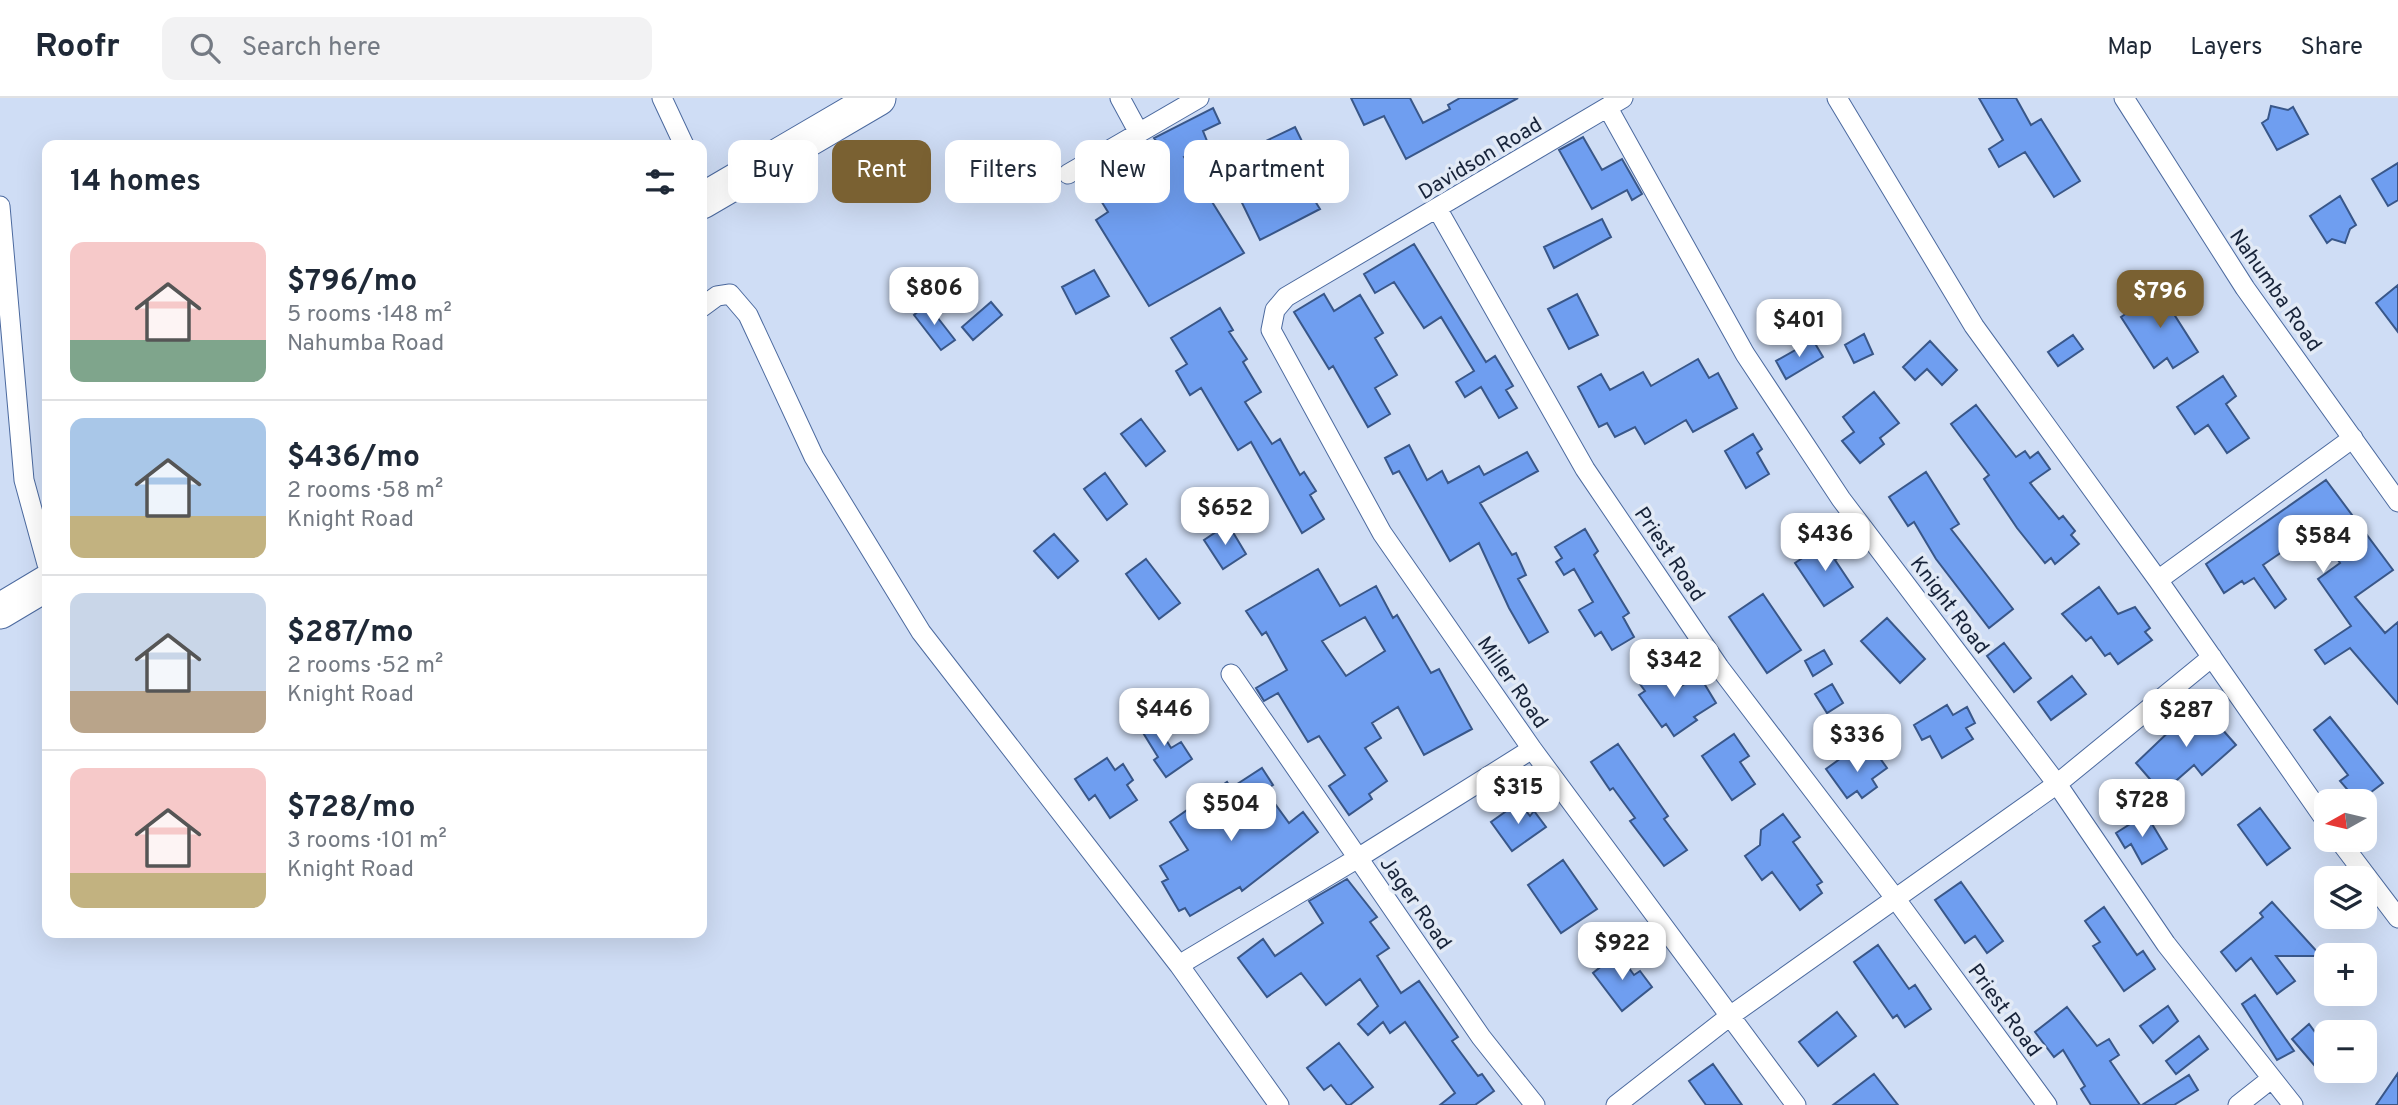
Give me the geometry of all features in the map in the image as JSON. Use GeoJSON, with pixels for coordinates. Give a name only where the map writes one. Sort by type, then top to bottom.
{"type":"FeatureCollection","features":[{"type":"Feature","properties":{"kind":"highway"},"geometry":{"type":"LineString","coordinates":[[707,191],[878,98]]}},
{"type":"Feature","properties":{"kind":"highway"},"geometry":{"type":"LineString","coordinates":[[0,611],[42,586]]}},
{"type":"Feature","properties":{"kind":"street"},"geometry":{"type":"LineString","coordinates":[[662,98],[682,140]]}},
{"type":"Feature","properties":{"kind":"street"},"geometry":{"type":"LineString","coordinates":[[1120,98],[1139,133]]}},
{"type":"Feature","properties":{"kind":"street"},"geometry":{"type":"LineString","coordinates":[[1068,174],[1199,98]]}},
{"type":"Feature","properties":{"kind":"street"},"geometry":{"type":"LineString","coordinates":[[1837,98],[1974,327],[2158,580],[2314,804]]}},
{"type":"Feature","properties":{"kind":"street","name":"Nahumba Road"},"geometry":{"type":"LineString","coordinates":[[2124,98],[2245,288],[2398,502]]}},
{"type":"Feature","properties":{"kind":"street","name":"Davidson Road"},"geometry":{"type":"LineString","coordinates":[[1286,297],[1616,103]]}},
{"type":"Feature","properties":{"kind":"street","name":"Knight Road"},"geometry":{"type":"LineString","coordinates":[[1616,103],[1745,354],[1834,488],[2057,784],[2166,944],[2293,1105]]}},
{"type":"Feature","properties":{"kind":"street"},"geometry":{"type":"LineString","coordinates":[[0,206],[24,480],[42,546]]}},
{"type":"Feature","properties":{"kind":"street","name":"Priest Road"},"geometry":{"type":"LineString","coordinates":[[1438,210],[1585,469],[1719,667],[1895,898],[2047,1105]]}},
{"type":"Feature","properties":{"kind":"street"},"geometry":{"type":"LineString","coordinates":[[707,303],[717,296],[730,294],[737,299],[748,315],[814,457],[920,632],[1179,965],[1279,1105]]}},
{"type":"Feature","properties":{"kind":"street","name":"Miller Road"},"geometry":{"type":"LineString","coordinates":[[1286,297],[1275,310],[1271,330],[1277,346],[1382,533],[1532,749],[1796,1105]]}},
{"type":"Feature","properties":{"kind":"street"},"geometry":{"type":"LineString","coordinates":[[2158,580],[2353,438]]}},
{"type":"Feature","properties":{"kind":"street"},"geometry":{"type":"LineString","coordinates":[[1615,1105],[1730,1016],[2057,784],[2212,657]]}},
{"type":"Feature","properties":{"kind":"street"},"geometry":{"type":"LineString","coordinates":[[1179,965],[1357,858],[1231,674]]}},
{"type":"Feature","properties":{"kind":"street","name":"Jager Road"},"geometry":{"type":"LineString","coordinates":[[1532,749],[1357,858],[1481,1038],[1535,1105]]}},
{"type":"Feature","properties":{"kind":"street"},"geometry":{"type":"LineString","coordinates":[[2348,852],[2398,918]]}},
{"type":"Feature","properties":{"kind":"street"},"geometry":{"type":"LineString","coordinates":[[2238,1105],[2271,1079]]}},
{"type":"Feature","properties":{"kind":"building"},"geometry":{"type":"Polygon","coordinates":[[[1351,98],[1410,98],[1423,123],[1450,109],[1448,105],[1460,98],[1518,98],[1406,159],[1384,116],[1364,125],[1351,98]]]}},
{"type":"Feature","properties":{"kind":"building"},"geometry":{"type":"Polygon","coordinates":[[[1979,98],[2016,98],[2031,125],[2041,119],[2080,181],[2054,197],[2025,152],[1999,167],[1989,149],[2003,140],[1979,98]]]}},
{"type":"Feature","properties":{"kind":"building"},"geometry":{"type":"Polygon","coordinates":[[[2271,106],[2288,110],[2293,107],[2308,134],[2277,150],[2262,123],[2268,119],[2271,106]]]}},
{"type":"Feature","properties":{"kind":"building"},"geometry":{"type":"Polygon","coordinates":[[[1213,108],[1220,123],[1203,131],[1207,140],[1184,140],[1184,203],[1213,203],[1244,253],[1149,306],[1096,220],[1108,212],[1102,203],[1170,203],[1170,140],[1154,138],[1213,108]]]}},
{"type":"Feature","properties":{"kind":"building"},"geometry":{"type":"Polygon","coordinates":[[[1295,127],[1301,140],[1268,140],[1295,127]]]}},
{"type":"Feature","properties":{"kind":"building"},"geometry":{"type":"Polygon","coordinates":[[[1583,137],[1602,170],[1622,159],[1642,194],[1632,200],[1627,190],[1592,209],[1559,150],[1583,137]]]}},
{"type":"Feature","properties":{"kind":"building"},"geometry":{"type":"Polygon","coordinates":[[[2398,163],[2398,200],[2388,206],[2372,179],[2398,163]]]}},
{"type":"Feature","properties":{"kind":"building"},"geometry":{"type":"Polygon","coordinates":[[[2340,196],[2356,225],[2350,229],[2345,243],[2332,239],[2327,243],[2310,216],[2340,196]]]}},
{"type":"Feature","properties":{"kind":"building"},"geometry":{"type":"Polygon","coordinates":[[[1242,203],[1316,203],[1320,209],[1260,240],[1242,203]]]}},
{"type":"Feature","properties":{"kind":"building"},"geometry":{"type":"Polygon","coordinates":[[[1602,219],[1611,237],[1554,268],[1544,247],[1602,219]]]}},
{"type":"Feature","properties":{"kind":"building"},"geometry":{"type":"Polygon","coordinates":[[[1414,244],[1486,362],[1495,356],[1513,386],[1506,390],[1517,408],[1499,418],[1481,387],[1465,397],[1456,382],[1474,371],[1441,317],[1424,328],[1394,282],[1375,293],[1364,274],[1414,244]]]}},
{"type":"Feature","properties":{"kind":"building"},"geometry":{"type":"Polygon","coordinates":[[[1094,270],[1109,296],[1076,314],[1062,287],[1094,270]]]}},
{"type":"Feature","properties":{"kind":"building"},"geometry":{"type":"Polygon","coordinates":[[[2398,285],[2398,332],[2376,303],[2398,285]]]}},
{"type":"Feature","properties":{"kind":"building"},"geometry":{"type":"Polygon","coordinates":[[[2168,286],[2181,306],[2172,311],[2198,352],[2173,368],[2167,358],[2154,368],[2121,317],[2168,286]]]}},
{"type":"Feature","properties":{"kind":"building"},"geometry":{"type":"Polygon","coordinates":[[[1324,294],[1334,311],[1360,295],[1383,333],[1375,338],[1397,375],[1375,388],[1390,414],[1368,427],[1333,366],[1329,369],[1294,312],[1324,294]]]}},
{"type":"Feature","properties":{"kind":"building"},"geometry":{"type":"Polygon","coordinates":[[[1577,294],[1598,335],[1569,349],[1548,309],[1577,294]]]}},
{"type":"Feature","properties":{"kind":"building"},"geometry":{"type":"Polygon","coordinates":[[[991,302],[1002,315],[973,340],[962,327],[991,302]]]}},
{"type":"Feature","properties":{"kind":"building"},"geometry":{"type":"Polygon","coordinates":[[[927,304],[955,340],[941,350],[914,315],[927,304]]]}},
{"type":"Feature","properties":{"kind":"building"},"geometry":{"type":"Polygon","coordinates":[[[1220,308],[1233,330],[1229,332],[1247,359],[1243,362],[1261,392],[1245,402],[1272,444],[1280,439],[1300,475],[1304,472],[1316,491],[1310,495],[1324,519],[1302,533],[1251,442],[1238,450],[1201,388],[1190,395],[1176,371],[1187,364],[1171,338],[1220,308]]]}},
{"type":"Feature","properties":{"kind":"building"},"geometry":{"type":"Polygon","coordinates":[[[1864,334],[1873,354],[1854,363],[1845,345],[1864,334]]]}},
{"type":"Feature","properties":{"kind":"building"},"geometry":{"type":"Polygon","coordinates":[[[2073,335],[2083,349],[2058,366],[2048,352],[2073,335]]]}},
{"type":"Feature","properties":{"kind":"building"},"geometry":{"type":"Polygon","coordinates":[[[1813,340],[1823,357],[1786,379],[1776,361],[1813,340]]]}},
{"type":"Feature","properties":{"kind":"building"},"geometry":{"type":"Polygon","coordinates":[[[1930,341],[1957,370],[1942,385],[1927,369],[1915,380],[1903,367],[1930,341]]]}},
{"type":"Feature","properties":{"kind":"building"},"geometry":{"type":"Polygon","coordinates":[[[1698,359],[1709,378],[1718,373],[1737,408],[1693,432],[1686,420],[1645,444],[1635,427],[1615,437],[1607,423],[1599,427],[1578,387],[1601,374],[1610,390],[1643,372],[1651,386],[1698,359]]]}},
{"type":"Feature","properties":{"kind":"building"},"geometry":{"type":"Polygon","coordinates":[[[2223,376],[2236,396],[2226,404],[2249,438],[2227,453],[2208,425],[2195,434],[2177,407],[2223,376]]]}},
{"type":"Feature","properties":{"kind":"building"},"geometry":{"type":"Polygon","coordinates":[[[1874,392],[1899,423],[1880,438],[1884,444],[1860,463],[1842,441],[1854,432],[1843,417],[1874,392]]]}},
{"type":"Feature","properties":{"kind":"building"},"geometry":{"type":"Polygon","coordinates":[[[1976,405],[2016,457],[2025,451],[2030,458],[2038,452],[2050,469],[2030,483],[2059,519],[2063,516],[2075,531],[2071,535],[2079,544],[2055,564],[2051,558],[2045,563],[2017,528],[1984,479],[1989,475],[1951,424],[1976,405]]]}},
{"type":"Feature","properties":{"kind":"building"},"geometry":{"type":"Polygon","coordinates":[[[1141,419],[1165,451],[1146,466],[1121,434],[1141,419]]]}},
{"type":"Feature","properties":{"kind":"building"},"geometry":{"type":"Polygon","coordinates":[[[1753,434],[1762,449],[1757,453],[1769,474],[1746,488],[1725,451],[1753,434]]]}},
{"type":"Feature","properties":{"kind":"building"},"geometry":{"type":"Polygon","coordinates":[[[1409,445],[1427,480],[1442,471],[1448,483],[1479,466],[1484,475],[1527,452],[1538,471],[1480,503],[1512,555],[1516,553],[1526,575],[1518,579],[1548,632],[1529,643],[1509,608],[1479,543],[1450,561],[1399,471],[1393,474],[1385,458],[1409,445]]]}},
{"type":"Feature","properties":{"kind":"building"},"geometry":{"type":"Polygon","coordinates":[[[1926,472],[1959,524],[1951,529],[2013,609],[1989,628],[1936,559],[1914,522],[1908,526],[1889,497],[1926,472]]]}},
{"type":"Feature","properties":{"kind":"building"},"geometry":{"type":"Polygon","coordinates":[[[1105,473],[1127,504],[1107,520],[1084,489],[1105,473]]]}},
{"type":"Feature","properties":{"kind":"building"},"geometry":{"type":"Polygon","coordinates":[[[2326,480],[2393,570],[2355,597],[2385,633],[2398,622],[2398,704],[2350,648],[2325,664],[2315,650],[2351,626],[2318,579],[2340,563],[2317,528],[2263,565],[2286,599],[2275,608],[2254,578],[2244,584],[2242,581],[2224,593],[2206,564],[2326,480]]]}},
{"type":"Feature","properties":{"kind":"building"},"geometry":{"type":"Polygon","coordinates":[[[1228,524],[1246,554],[1223,569],[1204,540],[1228,524]]]}},
{"type":"Feature","properties":{"kind":"building"},"geometry":{"type":"Polygon","coordinates":[[[1585,529],[1598,551],[1594,555],[1629,613],[1623,617],[1634,637],[1612,650],[1601,632],[1595,636],[1579,610],[1593,602],[1574,569],[1564,575],[1556,562],[1562,558],[1555,547],[1585,529]]]}},
{"type":"Feature","properties":{"kind":"building"},"geometry":{"type":"Polygon","coordinates":[[[1054,534],[1078,561],[1058,578],[1034,551],[1054,534]]]}},
{"type":"Feature","properties":{"kind":"building"},"geometry":{"type":"Polygon","coordinates":[[[1831,539],[1842,555],[1835,560],[1853,587],[1824,606],[1795,563],[1831,539]]]}},
{"type":"Feature","properties":{"kind":"building"},"geometry":{"type":"Polygon","coordinates":[[[1146,559],[1180,603],[1159,619],[1126,574],[1146,559]]]}},
{"type":"Feature","properties":{"kind":"building"},"geometry":{"type":"Polygon","coordinates":[[[1318,569],[1340,606],[1376,586],[1393,618],[1397,615],[1431,673],[1439,669],[1472,729],[1424,755],[1398,707],[1372,723],[1381,738],[1365,748],[1387,781],[1369,794],[1372,799],[1349,815],[1329,786],[1345,775],[1319,736],[1308,742],[1278,693],[1264,701],[1256,688],[1287,670],[1266,632],[1262,635],[1246,611],[1318,569]],[[1365,617],[1322,641],[1346,676],[1385,651],[1365,617]]]}},
{"type":"Feature","properties":{"kind":"building"},"geometry":{"type":"Polygon","coordinates":[[[2099,587],[2118,614],[2135,607],[2150,628],[2145,632],[2152,640],[2118,664],[2110,653],[2105,656],[2091,637],[2086,641],[2062,614],[2099,587]]]}},
{"type":"Feature","properties":{"kind":"building"},"geometry":{"type":"Polygon","coordinates":[[[1763,594],[1801,650],[1767,673],[1729,617],[1763,594]]]}},
{"type":"Feature","properties":{"kind":"building"},"geometry":{"type":"Polygon","coordinates":[[[1887,618],[1925,659],[1900,683],[1861,641],[1887,618]]]}},
{"type":"Feature","properties":{"kind":"building"},"geometry":{"type":"Polygon","coordinates":[[[2004,643],[2031,678],[2014,692],[1987,656],[2004,643]]]}},
{"type":"Feature","properties":{"kind":"building"},"geometry":{"type":"Polygon","coordinates":[[[1824,650],[1832,664],[1813,676],[1805,661],[1824,650]]]}},
{"type":"Feature","properties":{"kind":"building"},"geometry":{"type":"Polygon","coordinates":[[[1648,666],[1654,674],[1665,666],[1680,687],[1699,675],[1716,703],[1694,717],[1697,720],[1674,736],[1666,724],[1662,727],[1639,695],[1645,691],[1634,676],[1648,666]]]}},
{"type":"Feature","properties":{"kind":"building"},"geometry":{"type":"Polygon","coordinates":[[[2072,676],[2086,694],[2051,720],[2038,702],[2072,676]]]}},
{"type":"Feature","properties":{"kind":"building"},"geometry":{"type":"Polygon","coordinates":[[[1832,684],[1843,703],[1827,713],[1815,694],[1832,684]]]}},
{"type":"Feature","properties":{"kind":"building"},"geometry":{"type":"Polygon","coordinates":[[[2199,703],[2236,745],[2202,775],[2194,765],[2162,793],[2136,763],[2199,703]]]}},
{"type":"Feature","properties":{"kind":"building"},"geometry":{"type":"Polygon","coordinates":[[[1947,705],[1953,715],[1967,707],[1975,723],[1966,728],[1973,739],[1942,758],[1930,736],[1922,740],[1914,725],[1947,705]]]}},
{"type":"Feature","properties":{"kind":"building"},"geometry":{"type":"Polygon","coordinates":[[[1151,715],[1171,748],[1181,742],[1192,759],[1166,777],[1154,760],[1158,757],[1137,723],[1151,715]]]}},
{"type":"Feature","properties":{"kind":"building"},"geometry":{"type":"Polygon","coordinates":[[[2330,717],[2383,783],[2375,789],[2347,789],[2340,781],[2348,775],[2314,730],[2330,717]]]}},
{"type":"Feature","properties":{"kind":"building"},"geometry":{"type":"Polygon","coordinates":[[[1734,734],[1749,756],[1740,762],[1755,784],[1732,800],[1702,756],[1734,734]]]}},
{"type":"Feature","properties":{"kind":"building"},"geometry":{"type":"Polygon","coordinates":[[[1618,744],[1668,816],[1664,819],[1687,850],[1664,866],[1630,821],[1635,818],[1613,788],[1610,790],[1591,762],[1618,744]]]}},
{"type":"Feature","properties":{"kind":"building"},"geometry":{"type":"Polygon","coordinates":[[[1874,750],[1887,768],[1872,779],[1877,787],[1862,798],[1857,791],[1847,798],[1826,769],[1848,753],[1856,763],[1874,750]]]}},
{"type":"Feature","properties":{"kind":"building"},"geometry":{"type":"Polygon","coordinates":[[[1107,758],[1115,770],[1123,764],[1133,780],[1127,785],[1137,800],[1110,818],[1095,795],[1089,800],[1075,779],[1107,758]]]}},
{"type":"Feature","properties":{"kind":"building"},"geometry":{"type":"Polygon","coordinates":[[[1262,768],[1273,785],[1265,790],[1289,823],[1303,812],[1318,832],[1242,891],[1240,887],[1190,916],[1185,908],[1179,911],[1162,882],[1168,879],[1160,866],[1188,850],[1170,822],[1227,782],[1231,788],[1262,768]]]}},
{"type":"Feature","properties":{"kind":"building"},"geometry":{"type":"Polygon","coordinates":[[[1519,802],[1530,816],[1534,811],[1546,827],[1512,851],[1491,822],[1519,802]]]}},
{"type":"Feature","properties":{"kind":"building"},"geometry":{"type":"Polygon","coordinates":[[[2260,808],[2290,848],[2267,865],[2238,825],[2260,808]]]}},
{"type":"Feature","properties":{"kind":"building"},"geometry":{"type":"Polygon","coordinates":[[[1783,814],[1800,837],[1793,842],[1822,882],[1817,885],[1822,893],[1800,910],[1772,872],[1762,880],[1745,856],[1760,845],[1761,830],[1783,814]]]}},
{"type":"Feature","properties":{"kind":"building"},"geometry":{"type":"Polygon","coordinates":[[[2146,814],[2167,849],[2142,864],[2131,844],[2125,848],[2116,833],[2146,814]]]}},
{"type":"Feature","properties":{"kind":"building"},"geometry":{"type":"Polygon","coordinates":[[[1563,860],[1597,909],[1561,933],[1528,885],[1563,860]]]}},
{"type":"Feature","properties":{"kind":"building"},"geometry":{"type":"Polygon","coordinates":[[[1347,879],[1377,917],[1370,922],[1389,948],[1377,956],[1401,993],[1419,981],[1458,1037],[1452,1041],[1478,1076],[1482,1074],[1494,1091],[1475,1105],[1440,1105],[1455,1093],[1405,1022],[1390,1033],[1383,1022],[1368,1035],[1358,1024],[1378,1006],[1360,979],[1326,1005],[1301,973],[1267,997],[1238,958],[1263,939],[1275,956],[1323,923],[1309,901],[1347,879]]]}},
{"type":"Feature","properties":{"kind":"building"},"geometry":{"type":"Polygon","coordinates":[[[1961,882],[2003,941],[1987,953],[1975,936],[1965,943],[1935,900],[1961,882]]]}},
{"type":"Feature","properties":{"kind":"building"},"geometry":{"type":"Polygon","coordinates":[[[2272,902],[2314,948],[2314,956],[2276,956],[2295,981],[2277,994],[2251,958],[2236,971],[2221,952],[2263,917],[2260,913],[2272,902]]]}},
{"type":"Feature","properties":{"kind":"building"},"geometry":{"type":"Polygon","coordinates":[[[2104,907],[2137,955],[2143,951],[2155,969],[2124,991],[2093,946],[2100,942],[2085,921],[2104,907]]]}},
{"type":"Feature","properties":{"kind":"building"},"geometry":{"type":"Polygon","coordinates":[[[1878,945],[1909,989],[1915,985],[1931,1009],[1905,1027],[1897,1015],[1893,1018],[1854,962],[1878,945]]]}},
{"type":"Feature","properties":{"kind":"building"},"geometry":{"type":"Polygon","coordinates":[[[1618,953],[1634,975],[1640,971],[1652,987],[1622,1011],[1593,973],[1618,953]]]}},
{"type":"Feature","properties":{"kind":"building"},"geometry":{"type":"Polygon","coordinates":[[[2255,995],[2294,1051],[2277,1060],[2242,1004],[2255,995]]]}},
{"type":"Feature","properties":{"kind":"building"},"geometry":{"type":"Polygon","coordinates":[[[2168,1006],[2178,1021],[2153,1043],[2140,1026],[2168,1006]]]}},
{"type":"Feature","properties":{"kind":"building"},"geometry":{"type":"Polygon","coordinates":[[[2067,1007],[2097,1046],[2109,1039],[2119,1055],[2110,1061],[2140,1105],[2091,1105],[2081,1089],[2085,1086],[2063,1050],[2054,1057],[2035,1032],[2067,1007]]]}},
{"type":"Feature","properties":{"kind":"building"},"geometry":{"type":"Polygon","coordinates":[[[1837,1012],[1856,1036],[1818,1066],[1799,1042],[1837,1012]]]}},
{"type":"Feature","properties":{"kind":"building"},"geometry":{"type":"Polygon","coordinates":[[[2309,1024],[2314,1031],[2314,1065],[2292,1039],[2309,1024]]]}},
{"type":"Feature","properties":{"kind":"building"},"geometry":{"type":"Polygon","coordinates":[[[2199,1036],[2208,1049],[2176,1074],[2166,1061],[2199,1036]]]}},
{"type":"Feature","properties":{"kind":"building"},"geometry":{"type":"Polygon","coordinates":[[[1339,1043],[1373,1087],[1350,1105],[1347,1105],[1331,1085],[1324,1090],[1307,1068],[1339,1043]]]}},
{"type":"Feature","properties":{"kind":"building"},"geometry":{"type":"Polygon","coordinates":[[[1713,1064],[1742,1105],[1706,1105],[1689,1081],[1713,1064]]]}},
{"type":"Feature","properties":{"kind":"building"},"geometry":{"type":"Polygon","coordinates":[[[2398,1073],[2398,1105],[2376,1105],[2398,1073]]]}},
{"type":"Feature","properties":{"kind":"building"},"geometry":{"type":"Polygon","coordinates":[[[1874,1074],[1898,1105],[1833,1105],[1874,1074]]]}},
{"type":"Feature","properties":{"kind":"building"},"geometry":{"type":"Polygon","coordinates":[[[2189,1075],[2198,1090],[2174,1105],[2142,1105],[2189,1075]]]}}]}
